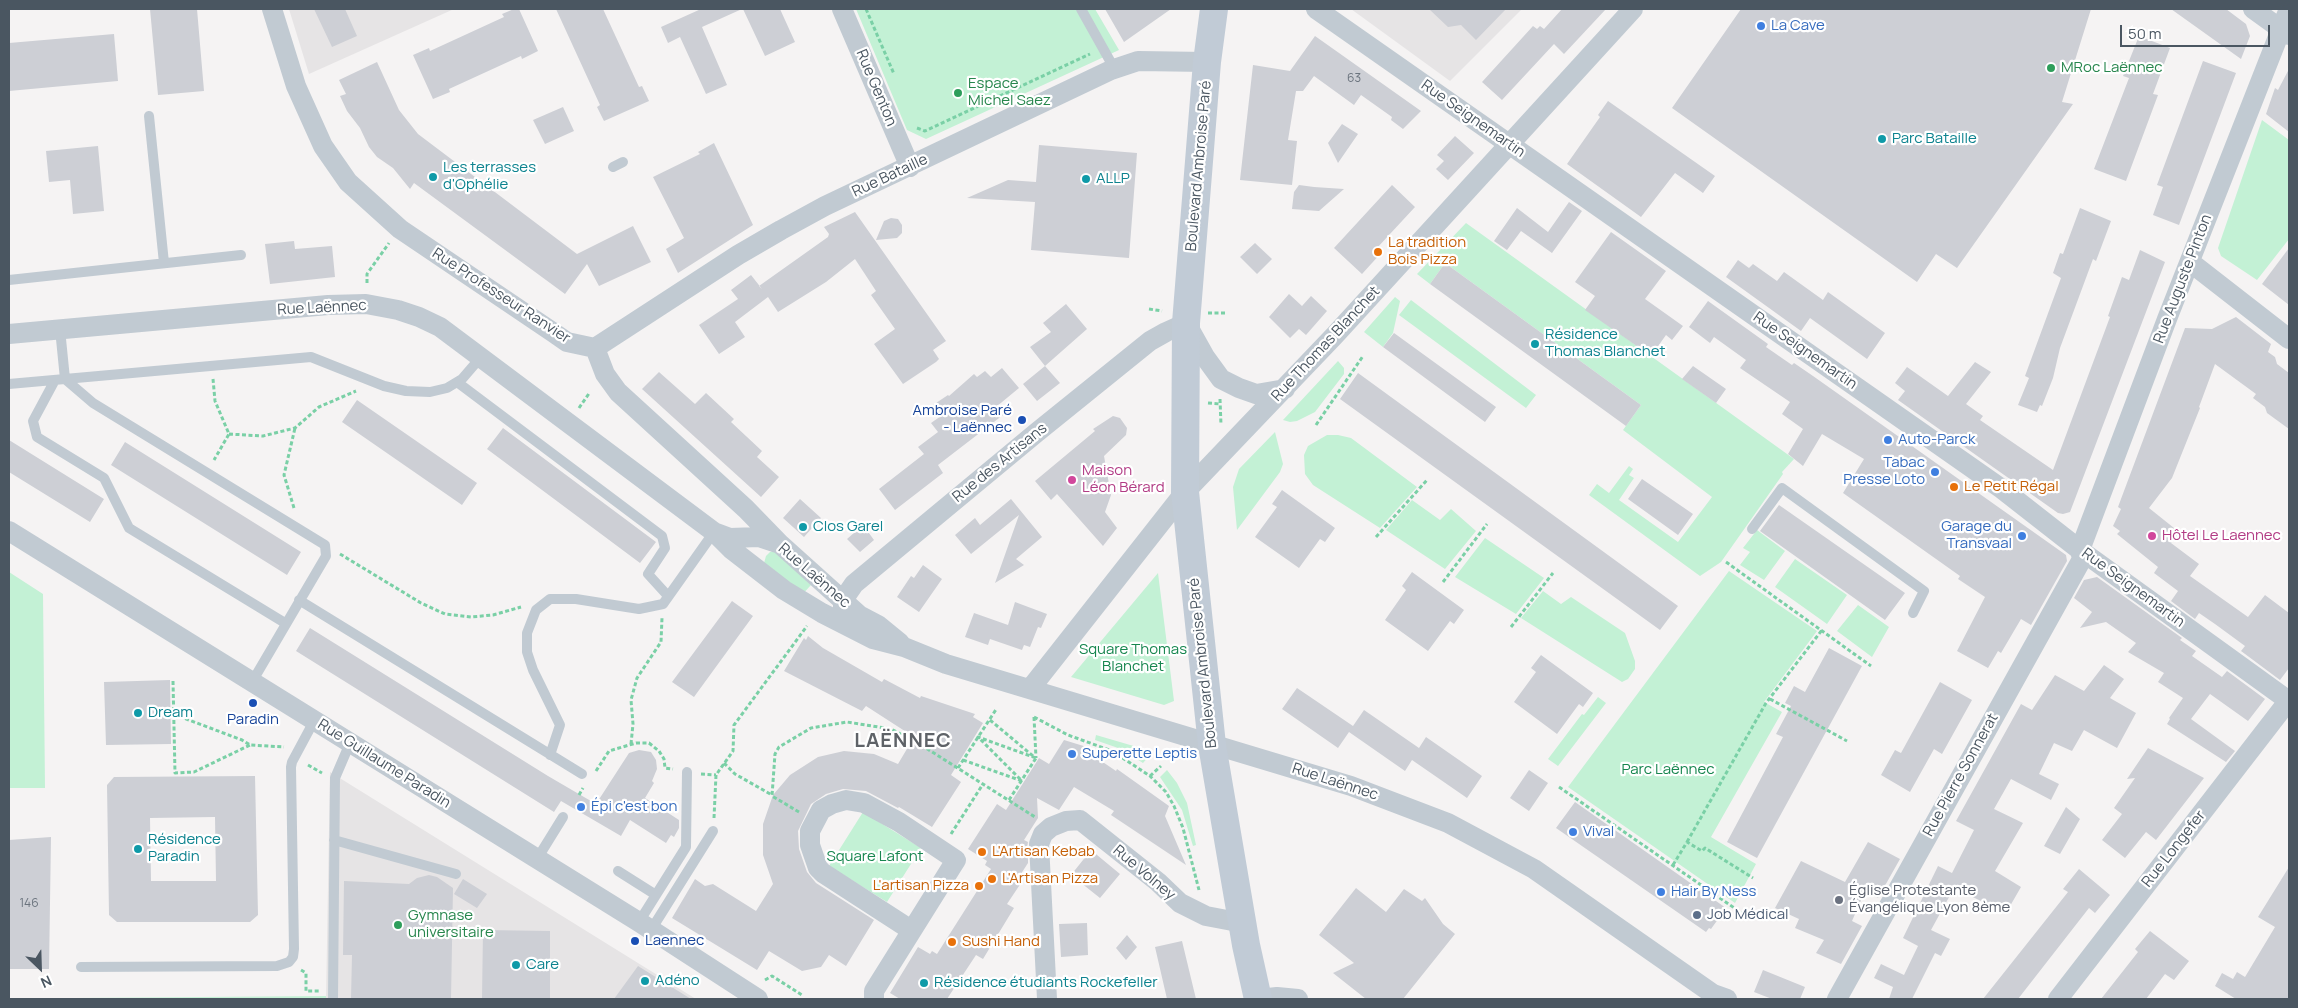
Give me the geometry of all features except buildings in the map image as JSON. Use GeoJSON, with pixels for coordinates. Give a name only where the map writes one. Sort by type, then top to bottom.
{"type":"FeatureCollection","features":[{"type":"Feature","properties":{"kind":"street","name":"Rue Professeur Ranvier"},"geometry":{"type":"LineString","coordinates":[[272,9],[296,86],[323,146],[348,182],[400,229],[567,342],[595,348]]}},
{"type":"Feature","properties":{"kind":"street","name":"Rue Genton"},"geometry":{"type":"LineString","coordinates":[[842,9],[910,167]]}},
{"type":"Feature","properties":{"kind":"street","name":"Boulevard Ambroise Paré"},"geometry":{"type":"LineString","coordinates":[[1214,9],[1207,62],[1186,323],[1185,492],[1212,745],[1243,923],[1259,999]]}},
{"type":"Feature","properties":{"kind":"street","name":"Rue Seignemartin"},"geometry":{"type":"LineString","coordinates":[[1316,9],[1994,484],[2080,550],[2289,700]]}},
{"type":"Feature","properties":{"kind":"street","name":"Rue Thomas Blanchet"},"geometry":{"type":"LineString","coordinates":[[1030,688],[1185,492],[1285,389],[1633,9]]}},
{"type":"Feature","properties":{"kind":"street"},"geometry":{"type":"LineString","coordinates":[[2252,9],[2284,31]]}},
{"type":"Feature","properties":{"kind":"street","name":"Rue Auguste Pinton"},"geometry":{"type":"LineString","coordinates":[[2080,550],[2190,262],[2284,31],[2288,9]]}},
{"type":"Feature","properties":{"kind":"street","name":"Rue Bataille"},"geometry":{"type":"LineString","coordinates":[[595,348],[738,255],[825,206],[1114,68],[1138,61],[1207,62]]}},
{"type":"Feature","properties":{"kind":"street"},"geometry":{"type":"LineString","coordinates":[[2190,262],[2289,339]]}},
{"type":"Feature","properties":{"kind":"street","name":"Rue Laënnec"},"geometry":{"type":"LineString","coordinates":[[9,334],[328,305],[366,304],[398,310],[419,317],[440,327],[714,532],[735,544],[788,592],[873,640],[904,647],[946,664],[1351,786],[1448,823],[1534,869],[1716,997]]}},
{"type":"Feature","properties":{"kind":"street"},"geometry":{"type":"LineString","coordinates":[[1186,323],[1205,357],[1221,379],[1256,394],[1285,389]]}},
{"type":"Feature","properties":{"kind":"street","name":"Rue des Artisans"},"geometry":{"type":"LineString","coordinates":[[843,600],[854,584],[868,572],[1074,402],[1150,341],[1186,323]]}},
{"type":"Feature","properties":{"kind":"street"},"geometry":{"type":"LineString","coordinates":[[595,348],[606,374],[618,392],[758,521],[780,544]]}},
{"type":"Feature","properties":{"kind":"street"},"geometry":{"type":"LineString","coordinates":[[735,544],[758,521]]}},
{"type":"Feature","properties":{"kind":"street","name":"Rue Guillaume Paradin"},"geometry":{"type":"LineString","coordinates":[[9,530],[645,926],[758,999]]}},
{"type":"Feature","properties":{"kind":"street","name":"Rue Laënnec"},"geometry":{"type":"LineString","coordinates":[[735,544],[759,537],[780,544],[859,615],[878,626],[904,647]]}},
{"type":"Feature","properties":{"kind":"street","name":"Rue Pierre Sonnerat"},"geometry":{"type":"LineString","coordinates":[[1837,999],[2082,559],[2080,550]]}},
{"type":"Feature","properties":{"kind":"street"},"geometry":{"type":"LineString","coordinates":[[843,600],[843,624]]}},
{"type":"Feature","properties":{"kind":"street","name":"Rue Longefer"},"geometry":{"type":"LineString","coordinates":[[2058,999],[2289,700]]}},
{"type":"Feature","properties":{"kind":"street"},"geometry":{"type":"LineString","coordinates":[[874,999],[874,991],[956,860],[899,822],[864,803],[846,800],[832,804],[822,810],[810,831],[810,845],[815,861],[823,874],[911,930]]}},
{"type":"Feature","properties":{"kind":"street","name":"Rue Volney"},"geometry":{"type":"LineString","coordinates":[[1051,827],[1066,821],[1080,820],[1158,882],[1180,903],[1206,916],[1243,923]]}},
{"type":"Feature","properties":{"kind":"street"},"geometry":{"type":"LineString","coordinates":[[1047,999],[1039,844],[1043,834],[1051,827]]}},
{"type":"Feature","properties":{"kind":"street"},"geometry":{"type":"LineString","coordinates":[[1259,999],[1278,997],[1298,999]]}},
{"type":"Feature","properties":{"kind":"lane"},"geometry":{"type":"LineString","coordinates":[[1081,9],[1114,68]]}},
{"type":"Feature","properties":{"kind":"lane"},"geometry":{"type":"LineString","coordinates":[[149,116],[164,263]]}},
{"type":"Feature","properties":{"kind":"lane"},"geometry":{"type":"LineString","coordinates":[[9,280],[241,255]]}},
{"type":"Feature","properties":{"kind":"lane"},"geometry":{"type":"LineString","coordinates":[[60,329],[60,379],[33,420],[37,438],[104,478],[129,528],[285,623]]}},
{"type":"Feature","properties":{"kind":"lane"},"geometry":{"type":"LineString","coordinates":[[9,384],[311,357],[377,383],[406,391],[430,392],[447,388],[457,382],[480,357]]}},
{"type":"Feature","properties":{"kind":"lane"},"geometry":{"type":"LineString","coordinates":[[60,379],[93,403],[326,545],[326,556],[252,682]]}},
{"type":"Feature","properties":{"kind":"lane"},"geometry":{"type":"LineString","coordinates":[[457,382],[662,536],[665,548],[648,574],[666,600]]}},
{"type":"Feature","properties":{"kind":"lane"},"geometry":{"type":"LineString","coordinates":[[1752,529],[1782,488],[1924,591],[1913,613]]}},
{"type":"Feature","properties":{"kind":"lane"},"geometry":{"type":"LineString","coordinates":[[550,754],[560,725],[532,670],[527,652],[527,634],[536,610],[550,599],[576,599],[639,609],[666,600],[714,532]]}},
{"type":"Feature","properties":{"kind":"lane"},"geometry":{"type":"LineString","coordinates":[[299,600],[582,774]]}},
{"type":"Feature","properties":{"kind":"lane"},"geometry":{"type":"LineString","coordinates":[[81,967],[277,966],[289,962],[293,957],[294,949],[291,767],[314,721]]}},
{"type":"Feature","properties":{"kind":"lane"},"geometry":{"type":"LineString","coordinates":[[333,999],[335,778],[350,743]]}},
{"type":"Feature","properties":{"kind":"lane"},"geometry":{"type":"LineString","coordinates":[[645,926],[656,895],[686,846],[687,772]]}},
{"type":"Feature","properties":{"kind":"lane"},"geometry":{"type":"LineString","coordinates":[[537,859],[562,818]]}},
{"type":"Feature","properties":{"kind":"lane"},"geometry":{"type":"LineString","coordinates":[[645,926],[713,828]]}},
{"type":"Feature","properties":{"kind":"lane"},"geometry":{"type":"LineString","coordinates":[[334,840],[456,874]]}},
{"type":"Feature","properties":{"kind":"lane"},"geometry":{"type":"LineString","coordinates":[[618,871],[656,895]]}},
{"type":"Feature","properties":{"kind":"path"},"geometry":{"type":"LineString","coordinates":[[866,9],[896,78]]}},
{"type":"Feature","properties":{"kind":"path"},"geometry":{"type":"LineString","coordinates":[[914,121],[918,130],[925,131],[1099,50]]}},
{"type":"Feature","properties":{"kind":"path"},"geometry":{"type":"LineString","coordinates":[[367,283],[367,274],[389,242]]}},
{"type":"Feature","properties":{"kind":"path"},"geometry":{"type":"LineString","coordinates":[[1316,425],[1363,356]]}},
{"type":"Feature","properties":{"kind":"path"},"geometry":{"type":"LineString","coordinates":[[212,366],[216,401],[229,434]]}},
{"type":"Feature","properties":{"kind":"path"},"geometry":{"type":"LineString","coordinates":[[229,434],[263,436],[295,428],[319,407],[377,383]]}},
{"type":"Feature","properties":{"kind":"path"},"geometry":{"type":"LineString","coordinates":[[573,416],[590,392]]}},
{"type":"Feature","properties":{"kind":"path"},"geometry":{"type":"LineString","coordinates":[[1221,394],[1221,428]]}},
{"type":"Feature","properties":{"kind":"path"},"geometry":{"type":"LineString","coordinates":[[1208,402],[1220,404]]}},
{"type":"Feature","properties":{"kind":"path"},"geometry":{"type":"LineString","coordinates":[[295,428],[284,475],[300,529]]}},
{"type":"Feature","properties":{"kind":"path"},"geometry":{"type":"LineString","coordinates":[[207,472],[229,434]]}},
{"type":"Feature","properties":{"kind":"path"},"geometry":{"type":"LineString","coordinates":[[1376,537],[1427,480]]}},
{"type":"Feature","properties":{"kind":"path"},"geometry":{"type":"LineString","coordinates":[[1443,582],[1488,524]]}},
{"type":"Feature","properties":{"kind":"path"},"geometry":{"type":"LineString","coordinates":[[326,556],[341,554],[421,603],[445,614],[471,617],[493,615],[520,607],[536,610]]}},
{"type":"Feature","properties":{"kind":"path"},"geometry":{"type":"LineString","coordinates":[[1726,562],[1871,666]]}},
{"type":"Feature","properties":{"kind":"path"},"geometry":{"type":"LineString","coordinates":[[1511,627],[1553,573]]}},
{"type":"Feature","properties":{"kind":"path"},"geometry":{"type":"LineString","coordinates":[[631,744],[633,724],[631,700],[637,678],[661,642],[666,600]]}},
{"type":"Feature","properties":{"kind":"path"},"geometry":{"type":"LineString","coordinates":[[713,828],[716,775],[733,752],[734,725],[811,621]]}},
{"type":"Feature","properties":{"kind":"path"},"geometry":{"type":"LineString","coordinates":[[1673,865],[1770,699],[1822,630]]}},
{"type":"Feature","properties":{"kind":"path"},"geometry":{"type":"LineString","coordinates":[[172,681],[175,773],[194,772],[250,745]]}},
{"type":"Feature","properties":{"kind":"path"},"geometry":{"type":"LineString","coordinates":[[1770,699],[1847,741]]}},
{"type":"Feature","properties":{"kind":"path"},"geometry":{"type":"LineString","coordinates":[[958,768],[997,708]]}},
{"type":"Feature","properties":{"kind":"path"},"geometry":{"type":"LineString","coordinates":[[173,714],[242,740],[250,745],[285,747],[293,743]]}},
{"type":"Feature","properties":{"kind":"path"},"geometry":{"type":"LineString","coordinates":[[1009,800],[1036,758],[1034,717],[1068,735],[1112,751],[1150,776],[1166,792],[1183,828],[1199,891]]}},
{"type":"Feature","properties":{"kind":"path"},"geometry":{"type":"LineString","coordinates":[[772,796],[775,754],[779,747],[811,728],[846,722],[891,729],[958,768],[1051,827]]}},
{"type":"Feature","properties":{"kind":"path"},"geometry":{"type":"LineString","coordinates":[[989,722],[1036,758]]}},
{"type":"Feature","properties":{"kind":"path"},"geometry":{"type":"LineString","coordinates":[[978,737],[1036,758]]}},
{"type":"Feature","properties":{"kind":"path"},"geometry":{"type":"LineString","coordinates":[[978,737],[1022,781]]}},
{"type":"Feature","properties":{"kind":"path"},"geometry":{"type":"LineString","coordinates":[[594,772],[609,752],[631,744],[649,743],[659,750],[664,759],[665,768],[716,775]]}},
{"type":"Feature","properties":{"kind":"path"},"geometry":{"type":"LineString","coordinates":[[964,760],[1022,781]]}},
{"type":"Feature","properties":{"kind":"path"},"geometry":{"type":"LineString","coordinates":[[724,763],[735,774],[814,822]]}},
{"type":"Feature","properties":{"kind":"path"},"geometry":{"type":"LineString","coordinates":[[1150,776],[1162,766]]}},
{"type":"Feature","properties":{"kind":"path"},"geometry":{"type":"LineString","coordinates":[[954,830],[983,784]]}},
{"type":"Feature","properties":{"kind":"path"},"geometry":{"type":"LineString","coordinates":[[1559,786],[1746,916]]}},
{"type":"Feature","properties":{"kind":"path"},"geometry":{"type":"LineString","coordinates":[[579,795],[584,787]]}},
{"type":"Feature","properties":{"kind":"path"},"geometry":{"type":"LineString","coordinates":[[1687,842],[1702,852],[1705,848],[1753,878]]}},
{"type":"Feature","properties":{"kind":"path"},"geometry":{"type":"LineString","coordinates":[[289,962],[306,973],[306,990],[324,991]]}},
{"type":"Feature","properties":{"kind":"path"},"geometry":{"type":"LineString","coordinates":[[772,976],[802,995]]}},
{"type":"Feature","properties":{"kind":"shaded area"},"geometry":{"type":"Polygon","coordinates":[[[289,9],[454,9],[309,74],[289,9]]]}},
{"type":"Feature","properties":{"kind":"shaded area"},"geometry":{"type":"Polygon","coordinates":[[[1351,9],[1522,9],[1450,81],[1351,9]]]}},
{"type":"Feature","properties":{"kind":"shaded area"},"geometry":{"type":"Polygon","coordinates":[[[330,772],[696,999],[326,999],[330,772]]]}},
{"type":"Feature","properties":{"kind":"green space","name":"Espace Michel Saez"},"geometry":{"type":"Polygon","coordinates":[[[856,9],[1095,9],[1119,50],[926,139],[907,130],[856,9]]]}},
{"type":"Feature","properties":{"kind":"green space"},"geometry":{"type":"Polygon","coordinates":[[[2262,120],[2289,140],[2289,239],[2257,280],[2221,256],[2218,248],[2262,120]]]}},
{"type":"Feature","properties":{"kind":"green space"},"geometry":{"type":"Polygon","coordinates":[[[1466,223],[1794,459],[1782,472],[1783,474],[1721,562],[1700,576],[1589,495],[1597,484],[1609,493],[1629,466],[1633,469],[1629,475],[1634,478],[1619,500],[1678,542],[1712,497],[1623,430],[1641,405],[1445,263],[1430,284],[1417,274],[1466,223]]]}},
{"type":"Feature","properties":{"kind":"green space"},"geometry":{"type":"Polygon","coordinates":[[[1395,297],[1400,301],[1393,333],[1383,347],[1364,332],[1395,297]]]}},
{"type":"Feature","properties":{"kind":"green space"},"geometry":{"type":"Polygon","coordinates":[[[1411,300],[1536,395],[1526,408],[1399,315],[1411,300]]]}},
{"type":"Feature","properties":{"kind":"green space"},"geometry":{"type":"Polygon","coordinates":[[[1338,361],[1344,368],[1344,374],[1315,412],[1297,421],[1283,420],[1338,361]]]}},
{"type":"Feature","properties":{"kind":"green space"},"geometry":{"type":"Polygon","coordinates":[[[1275,432],[1283,464],[1280,472],[1237,530],[1233,487],[1239,469],[1275,432]]]}},
{"type":"Feature","properties":{"kind":"green space"},"geometry":{"type":"Polygon","coordinates":[[[1327,435],[1351,438],[1417,487],[1380,528],[1313,485],[1305,474],[1304,455],[1308,446],[1327,435]]]}},
{"type":"Feature","properties":{"kind":"green space"},"geometry":{"type":"Polygon","coordinates":[[[1412,500],[1440,520],[1451,509],[1476,531],[1445,569],[1386,530],[1412,500]]]}},
{"type":"Feature","properties":{"kind":"green space"},"geometry":{"type":"Polygon","coordinates":[[[1757,530],[1785,551],[1764,580],[1740,565],[1750,552],[1743,548],[1757,530]]]}},
{"type":"Feature","properties":{"kind":"green space"},"geometry":{"type":"Polygon","coordinates":[[[1485,538],[1544,578],[1516,614],[1455,577],[1485,538]]]}},
{"type":"Feature","properties":{"kind":"green space"},"geometry":{"type":"Polygon","coordinates":[[[775,551],[811,585],[801,596],[764,563],[766,556],[770,552],[775,551]]]}},
{"type":"Feature","properties":{"kind":"green space"},"geometry":{"type":"Polygon","coordinates":[[[1795,559],[1847,595],[1827,624],[1775,587],[1795,559]]]}},
{"type":"Feature","properties":{"kind":"green space","name":"Parc Laënnec"},"geometry":{"type":"Polygon","coordinates":[[[1729,571],[1817,631],[1764,702],[1782,712],[1711,837],[1756,864],[1735,903],[1568,787],[1729,571]]]}},
{"type":"Feature","properties":{"kind":"green space"},"geometry":{"type":"Polygon","coordinates":[[[9,572],[43,594],[45,788],[9,788],[9,572]]]}},
{"type":"Feature","properties":{"kind":"green space","name":"Square Thomas Blanchet"},"geometry":{"type":"Polygon","coordinates":[[[1158,573],[1174,701],[1164,705],[1071,677],[1158,573]]]}},
{"type":"Feature","properties":{"kind":"green space"},"geometry":{"type":"Polygon","coordinates":[[[1543,591],[1561,604],[1571,597],[1625,633],[1635,661],[1635,669],[1628,679],[1622,682],[1521,618],[1543,591]]]}},
{"type":"Feature","properties":{"kind":"green space"},"geometry":{"type":"Polygon","coordinates":[[[1858,605],[1889,627],[1872,657],[1837,631],[1858,605]]]}},
{"type":"Feature","properties":{"kind":"green space"},"geometry":{"type":"Polygon","coordinates":[[[1598,697],[1606,703],[1558,766],[1548,759],[1582,714],[1584,715],[1598,697]]]}},
{"type":"Feature","properties":{"kind":"green space"},"geometry":{"type":"Polygon","coordinates":[[[1096,735],[1137,747],[1150,755],[1143,763],[1121,749],[1095,740],[1096,735]]]}},
{"type":"Feature","properties":{"kind":"green space"},"geometry":{"type":"Polygon","coordinates":[[[1167,770],[1177,783],[1187,803],[1196,845],[1193,846],[1182,810],[1160,777],[1167,770]]]}},
{"type":"Feature","properties":{"kind":"green space","name":"Square Lafont"},"geometry":{"type":"Polygon","coordinates":[[[863,812],[921,848],[887,902],[829,866],[863,812]]]}},
{"type":"Feature","properties":{"kind":"green space"},"geometry":{"type":"Polygon","coordinates":[[[326,996],[326,999],[23,999],[75,998],[326,996]]]}},
{"type":"Feature","properties":{"kind":"place","name":"La Cave"},"geometry":{"type":"Point","coordinates":[1761,26]}},
{"type":"Feature","properties":{"kind":"place","name":"MRoc Laënnec"},"geometry":{"type":"Point","coordinates":[2051,68]}},
{"type":"Feature","properties":{"kind":"place","name":"Espace Michel Saez"},"geometry":{"type":"Point","coordinates":[958,93]}},
{"type":"Feature","properties":{"kind":"place","name":"Parc Bataille"},"geometry":{"type":"Point","coordinates":[1882,139]}},
{"type":"Feature","properties":{"kind":"place","name":"Les terrasses d'Ophélie"},"geometry":{"type":"Point","coordinates":[433,177]}},
{"type":"Feature","properties":{"kind":"place","name":"ALLP"},"geometry":{"type":"Point","coordinates":[1086,179]}},
{"type":"Feature","properties":{"kind":"place","name":"La tradition Bois Pizza"},"geometry":{"type":"Point","coordinates":[1378,252]}},
{"type":"Feature","properties":{"kind":"place","name":"Résidence Thomas Blanchet"},"geometry":{"type":"Point","coordinates":[1535,344]}},
{"type":"Feature","properties":{"kind":"place","name":"Ambroise Paré - Laënnec"},"geometry":{"type":"Point","coordinates":[1022,420]}},
{"type":"Feature","properties":{"kind":"place","name":"Auto-Parck"},"geometry":{"type":"Point","coordinates":[1888,440]}},
{"type":"Feature","properties":{"kind":"place","name":"Tabac Presse Loto"},"geometry":{"type":"Point","coordinates":[1935,472]}},
{"type":"Feature","properties":{"kind":"place","name":"Maison Léon Bérard"},"geometry":{"type":"Point","coordinates":[1072,480]}},
{"type":"Feature","properties":{"kind":"place","name":"Le Petit Régal"},"geometry":{"type":"Point","coordinates":[1954,487]}},
{"type":"Feature","properties":{"kind":"place","name":"Clos Garel"},"geometry":{"type":"Point","coordinates":[803,527]}},
{"type":"Feature","properties":{"kind":"place","name":"Garage du Transvaal"},"geometry":{"type":"Point","coordinates":[2022,536]}},
{"type":"Feature","properties":{"kind":"place","name":"Hôtel Le Laennec"},"geometry":{"type":"Point","coordinates":[2152,536]}},
{"type":"Feature","properties":{"kind":"place","name":"Paradin"},"geometry":{"type":"Point","coordinates":[253,703]}},
{"type":"Feature","properties":{"kind":"place","name":"Dream"},"geometry":{"type":"Point","coordinates":[138,713]}},
{"type":"Feature","properties":{"kind":"place","name":"Superette Leptis"},"geometry":{"type":"Point","coordinates":[1072,754]}},
{"type":"Feature","properties":{"kind":"place","name":"Épi c'est bon"},"geometry":{"type":"Point","coordinates":[581,807]}},
{"type":"Feature","properties":{"kind":"place","name":"Vival"},"geometry":{"type":"Point","coordinates":[1573,832]}},
{"type":"Feature","properties":{"kind":"place","name":"Résidence Paradin"},"geometry":{"type":"Point","coordinates":[138,849]}},
{"type":"Feature","properties":{"kind":"place","name":"L'Artisan Kebab"},"geometry":{"type":"Point","coordinates":[982,852]}},
{"type":"Feature","properties":{"kind":"place","name":"L'Artisan Pizza"},"geometry":{"type":"Point","coordinates":[992,879]}},
{"type":"Feature","properties":{"kind":"place","name":"L'artisan Pizza"},"geometry":{"type":"Point","coordinates":[979,886]}},
{"type":"Feature","properties":{"kind":"place","name":"Hair By Ness"},"geometry":{"type":"Point","coordinates":[1661,892]}},
{"type":"Feature","properties":{"kind":"place","name":"Église Protestante Évangélique Lyon 8ème"},"geometry":{"type":"Point","coordinates":[1839,900]}},
{"type":"Feature","properties":{"kind":"place","name":"Job Médical"},"geometry":{"type":"Point","coordinates":[1697,915]}},
{"type":"Feature","properties":{"kind":"place","name":"Gymnase universitaire"},"geometry":{"type":"Point","coordinates":[398,925]}},
{"type":"Feature","properties":{"kind":"place","name":"Laennec"},"geometry":{"type":"Point","coordinates":[635,941]}},
{"type":"Feature","properties":{"kind":"place","name":"Sushi Hand"},"geometry":{"type":"Point","coordinates":[952,942]}},
{"type":"Feature","properties":{"kind":"place","name":"Care"},"geometry":{"type":"Point","coordinates":[516,965]}},
{"type":"Feature","properties":{"kind":"place","name":"Adéno"},"geometry":{"type":"Point","coordinates":[645,981]}},
{"type":"Feature","properties":{"kind":"place","name":"Résidence étudiants Rockefeller"},"geometry":{"type":"Point","coordinates":[924,983]}},
{"type":"Feature","properties":{"kind":"district","name":"LAËNNEC"},"geometry":{"type":"Point","coordinates":[903,741]}}]}
